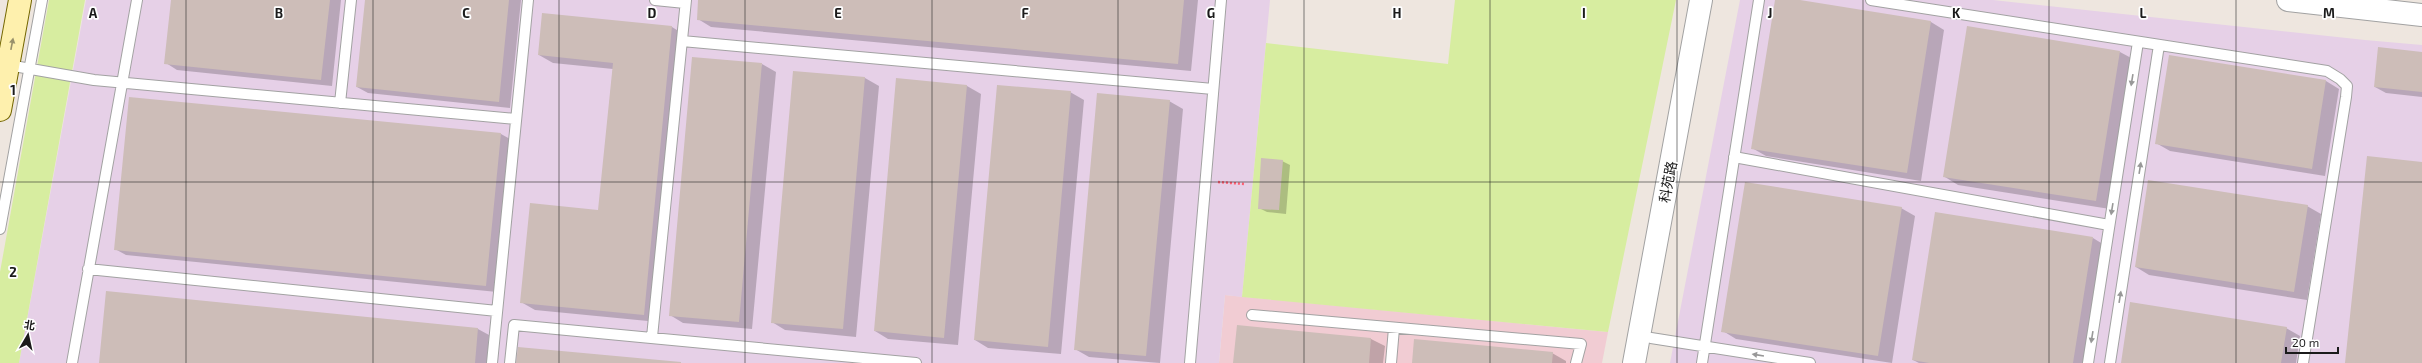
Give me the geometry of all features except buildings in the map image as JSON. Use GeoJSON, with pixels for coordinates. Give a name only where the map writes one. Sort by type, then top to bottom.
{"type":"FeatureCollection","features":[{"type":"Feature","properties":{"kind":"main road"},"geometry":{"type":"LineString","coordinates":[[0,110],[19,66],[20,0]]}},
{"type":"Feature","properties":{"kind":"street","name":"科苑路"},"geometry":{"type":"LineString","coordinates":[[1634,363],[1702,0]]}},
{"type":"Feature","properties":{"kind":"street","name":"科苑路"},"geometry":{"type":"LineString","coordinates":[[1647,363],[1714,0]]}},
{"type":"Feature","properties":{"kind":"street"},"geometry":{"type":"LineString","coordinates":[[2288,0],[2422,15]]}},
{"type":"Feature","properties":{"kind":"lane"},"geometry":{"type":"LineString","coordinates":[[0,229],[19,66],[42,0]]}},
{"type":"Feature","properties":{"kind":"lane"},"geometry":{"type":"LineString","coordinates":[[72,363],[137,0]]}},
{"type":"Feature","properties":{"kind":"lane"},"geometry":{"type":"LineString","coordinates":[[340,103],[351,0]]}},
{"type":"Feature","properties":{"kind":"lane"},"geometry":{"type":"LineString","coordinates":[[492,363],[528,0]]}},
{"type":"Feature","properties":{"kind":"lane"},"geometry":{"type":"LineString","coordinates":[[652,337],[685,2],[655,0]]}},
{"type":"Feature","properties":{"kind":"lane"},"geometry":{"type":"LineString","coordinates":[[1190,363],[1221,0]]}},
{"type":"Feature","properties":{"kind":"lane"},"geometry":{"type":"LineString","coordinates":[[1702,363],[1759,0]]}},
{"type":"Feature","properties":{"kind":"lane"},"geometry":{"type":"LineString","coordinates":[[1871,0],[2327,71],[2340,78],[2347,86],[2303,363]]}},
{"type":"Feature","properties":{"kind":"lane"},"geometry":{"type":"LineString","coordinates":[[682,42],[1213,89]]}},
{"type":"Feature","properties":{"kind":"lane"},"geometry":{"type":"LineString","coordinates":[[2088,363],[2138,42]]}},
{"type":"Feature","properties":{"kind":"lane"},"geometry":{"type":"LineString","coordinates":[[2110,363],[2159,45]]}},
{"type":"Feature","properties":{"kind":"lane"},"geometry":{"type":"LineString","coordinates":[[19,66],[94,80],[121,83],[516,119]]}},
{"type":"Feature","properties":{"kind":"lane"},"geometry":{"type":"LineString","coordinates":[[1734,157],[2109,225]]}},
{"type":"Feature","properties":{"kind":"lane"},"geometry":{"type":"LineString","coordinates":[[88,268],[497,310]]}},
{"type":"Feature","properties":{"kind":"lane"},"geometry":{"type":"LineString","coordinates":[[1252,315],[1581,344],[1576,363]]}},
{"type":"Feature","properties":{"kind":"lane"},"geometry":{"type":"LineString","coordinates":[[510,363],[514,324],[916,363]]}},
{"type":"Feature","properties":{"kind":"lane"},"geometry":{"type":"LineString","coordinates":[[1391,363],[1394,328]]}},
{"type":"Feature","properties":{"kind":"lane"},"geometry":{"type":"LineString","coordinates":[[1651,338],[1810,363]]}},
{"type":"Feature","properties":{"kind":"path"},"geometry":{"type":"LineString","coordinates":[[1206,181],[1245,184]]}},
{"type":"Feature","properties":{"kind":"shaded area"},"geometry":{"type":"Polygon","coordinates":[[[86,0],[1270,0],[1242,297],[1225,295],[1219,363],[19,363],[86,0]]]}},
{"type":"Feature","properties":{"kind":"shaded area"},"geometry":{"type":"Polygon","coordinates":[[[1740,0],[1993,0],[2422,45],[2422,363],[1670,363],[1740,0]]]}},
{"type":"Feature","properties":{"kind":"shaded area"},"geometry":{"type":"Polygon","coordinates":[[[1225,295],[1608,332],[1602,363],[1219,363],[1225,295]]]}},
{"type":"Feature","properties":{"kind":"green space"},"geometry":{"type":"Polygon","coordinates":[[[49,0],[85,0],[19,363],[0,363],[0,272],[49,0]]]}},
{"type":"Feature","properties":{"kind":"green space"},"geometry":{"type":"Polygon","coordinates":[[[1455,0],[1676,0],[1608,332],[1242,297],[1266,43],[1448,64],[1455,0]]]}}]}
